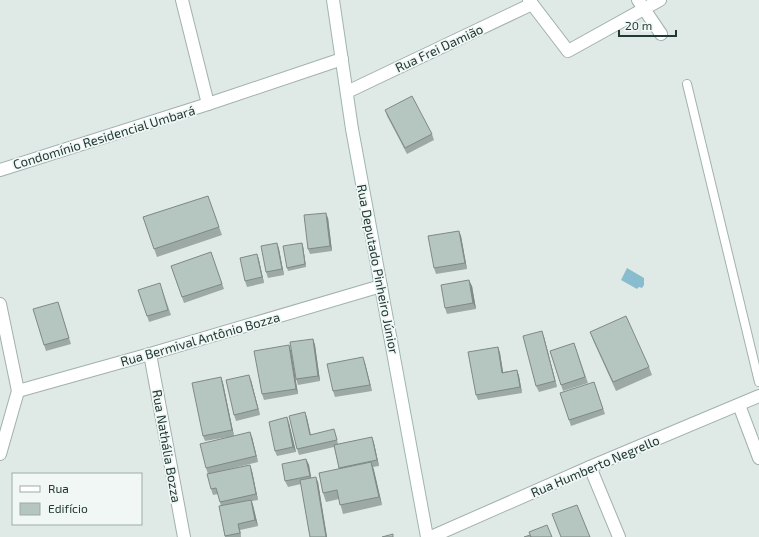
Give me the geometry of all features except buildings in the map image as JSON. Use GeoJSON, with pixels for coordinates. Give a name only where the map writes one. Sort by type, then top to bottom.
{"type":"FeatureCollection","features":[{"type":"Feature","properties":{"kind":"street","name":"Condomínio Residencial Umbará"},"geometry":{"type":"LineString","coordinates":[[182,0],[208,104]]}},
{"type":"Feature","properties":{"kind":"street","name":"Rua Deputado Pinheiro Júnior"},"geometry":{"type":"LineString","coordinates":[[333,0],[352,129],[428,537]]}},
{"type":"Feature","properties":{"kind":"street"},"geometry":{"type":"LineString","coordinates":[[530,2],[568,51],[641,4],[660,0]]}},
{"type":"Feature","properties":{"kind":"street","name":"Rua Frei Damião"},"geometry":{"type":"LineString","coordinates":[[347,92],[530,2]]}},
{"type":"Feature","properties":{"kind":"street"},"geometry":{"type":"LineString","coordinates":[[641,4],[661,34]]}},
{"type":"Feature","properties":{"kind":"street","name":"Condomínio Residencial Umbará"},"geometry":{"type":"LineString","coordinates":[[0,170],[208,104],[342,59]]}},
{"type":"Feature","properties":{"kind":"street","name":"Rua Bermival Antônio Bozza"},"geometry":{"type":"LineString","coordinates":[[18,391],[381,286]]}},
{"type":"Feature","properties":{"kind":"street"},"geometry":{"type":"LineString","coordinates":[[0,304],[18,391],[0,454]]}},
{"type":"Feature","properties":{"kind":"street","name":"Rua Nathália Bozza"},"geometry":{"type":"LineString","coordinates":[[150,354],[184,537]]}},
{"type":"Feature","properties":{"kind":"street","name":"Rua Humberto Negrello"},"geometry":{"type":"LineString","coordinates":[[431,537],[590,467],[759,396]]}},
{"type":"Feature","properties":{"kind":"street"},"geometry":{"type":"LineString","coordinates":[[739,404],[759,458]]}},
{"type":"Feature","properties":{"kind":"street"},"geometry":{"type":"LineString","coordinates":[[590,467],[619,537]]}},
{"type":"Feature","properties":{"kind":"lane"},"geometry":{"type":"LineString","coordinates":[[687,84],[759,382]]}},
{"type":"Feature","properties":{"kind":"water"},"geometry":{"type":"Polygon","coordinates":[[[627,268],[644,278],[644,285],[642,288],[639,287],[637,289],[621,280],[627,268]]]}}]}
